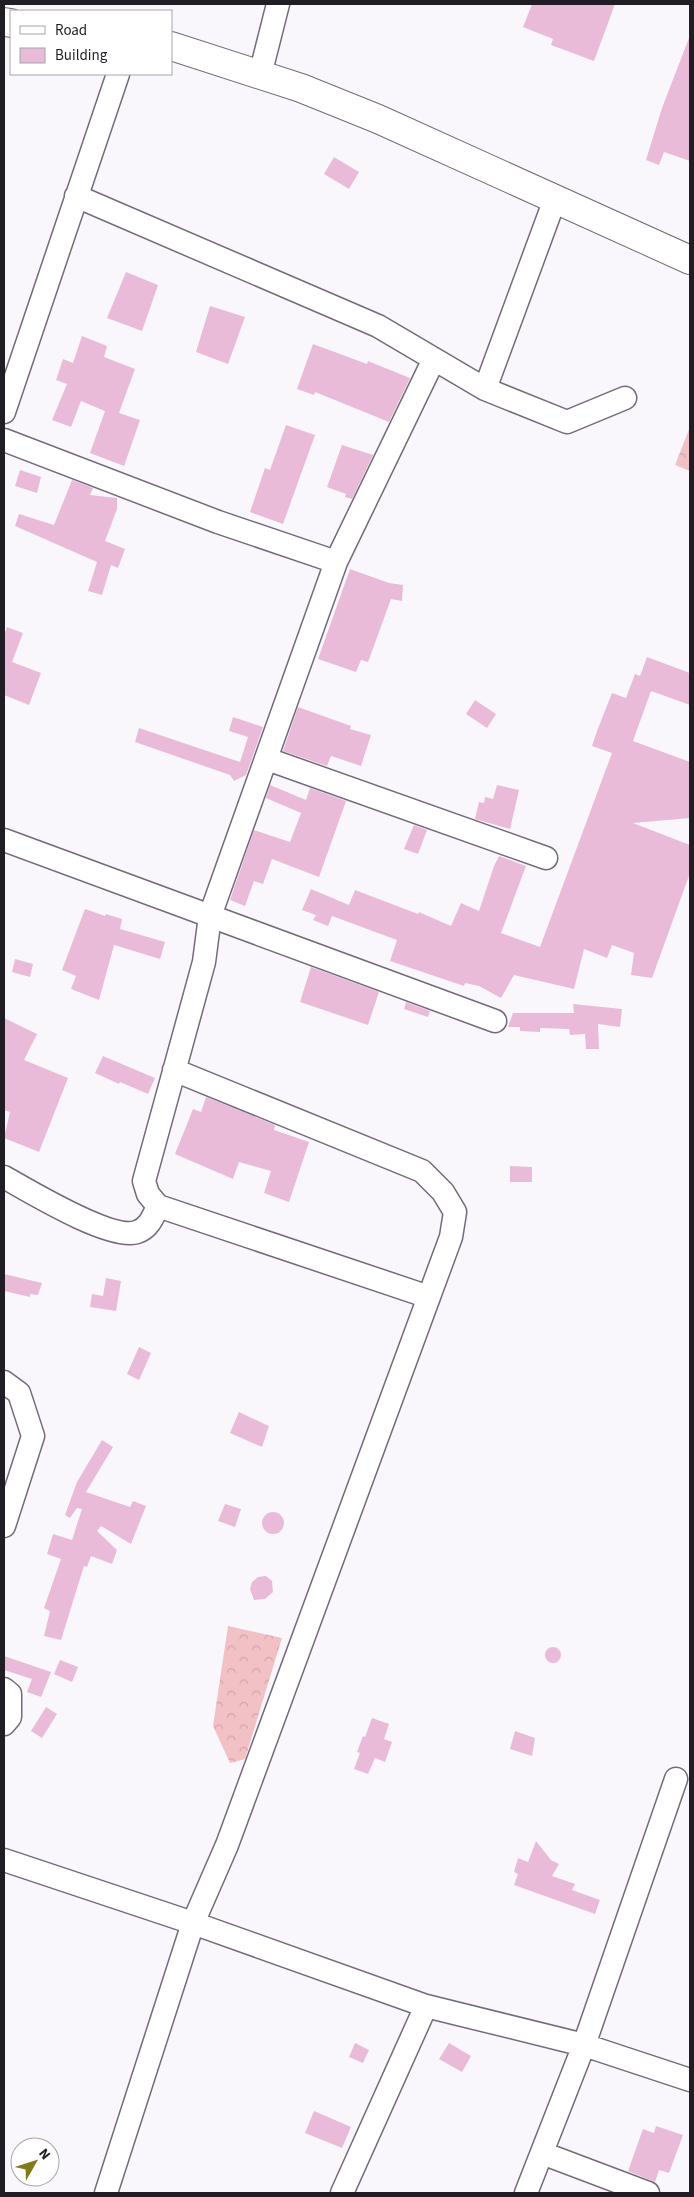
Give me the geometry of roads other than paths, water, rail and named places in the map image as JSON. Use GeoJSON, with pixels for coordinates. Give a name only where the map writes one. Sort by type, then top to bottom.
{"type":"FeatureCollection","features":[{"type":"Feature","properties":{"kind":"highway"},"geometry":{"type":"LineString","coordinates":[[172,46],[260,75],[378,119],[690,260]]}},
{"type":"Feature","properties":{"kind":"street"},"geometry":{"type":"LineString","coordinates":[[260,75],[278,4]]}},
{"type":"Feature","properties":{"kind":"street"},"geometry":{"type":"LineString","coordinates":[[4,412],[118,75]]}},
{"type":"Feature","properties":{"kind":"street"},"geometry":{"type":"LineString","coordinates":[[76,196],[378,326],[485,389],[567,422],[625,398]]}},
{"type":"Feature","properties":{"kind":"street"},"geometry":{"type":"LineString","coordinates":[[485,389],[555,199]]}},
{"type":"Feature","properties":{"kind":"street"},"geometry":{"type":"LineString","coordinates":[[429,1297],[158,1206],[148,1194],[144,1181],[204,962],[210,916],[336,562],[434,359]]}},
{"type":"Feature","properties":{"kind":"street"},"geometry":{"type":"LineString","coordinates":[[4,440],[218,522],[336,562]]}},
{"type":"Feature","properties":{"kind":"street"},"geometry":{"type":"LineString","coordinates":[[267,759],[546,858]]}},
{"type":"Feature","properties":{"kind":"street"},"geometry":{"type":"LineString","coordinates":[[4,840],[495,1021]]}},
{"type":"Feature","properties":{"kind":"street"},"geometry":{"type":"LineString","coordinates":[[106,2193],[193,1922],[227,1845],[451,1237],[455,1212],[443,1192],[422,1171],[174,1070]]}},
{"type":"Feature","properties":{"kind":"street"},"geometry":{"type":"LineString","coordinates":[[4,1177],[80,1218],[115,1230],[136,1233],[149,1225],[158,1206]]}},
{"type":"Feature","properties":{"kind":"street"},"geometry":{"type":"LineString","coordinates":[[4,1382],[20,1393],[33,1436],[4,1526]]}},
{"type":"Feature","properties":{"kind":"street"},"geometry":{"type":"LineString","coordinates":[[4,1689],[10,1694],[10,1717],[4,1724]]}},
{"type":"Feature","properties":{"kind":"street"},"geometry":{"type":"LineString","coordinates":[[526,2193],[584,2045],[676,1780]]}},
{"type":"Feature","properties":{"kind":"street"},"geometry":{"type":"LineString","coordinates":[[4,1860],[193,1922],[426,2006],[584,2045],[690,2080]]}},
{"type":"Feature","properties":{"kind":"street"},"geometry":{"type":"LineString","coordinates":[[342,2193],[426,2006]]}},
{"type":"Feature","properties":{"kind":"street"},"geometry":{"type":"LineString","coordinates":[[542,2153],[648,2193]]}}]}
